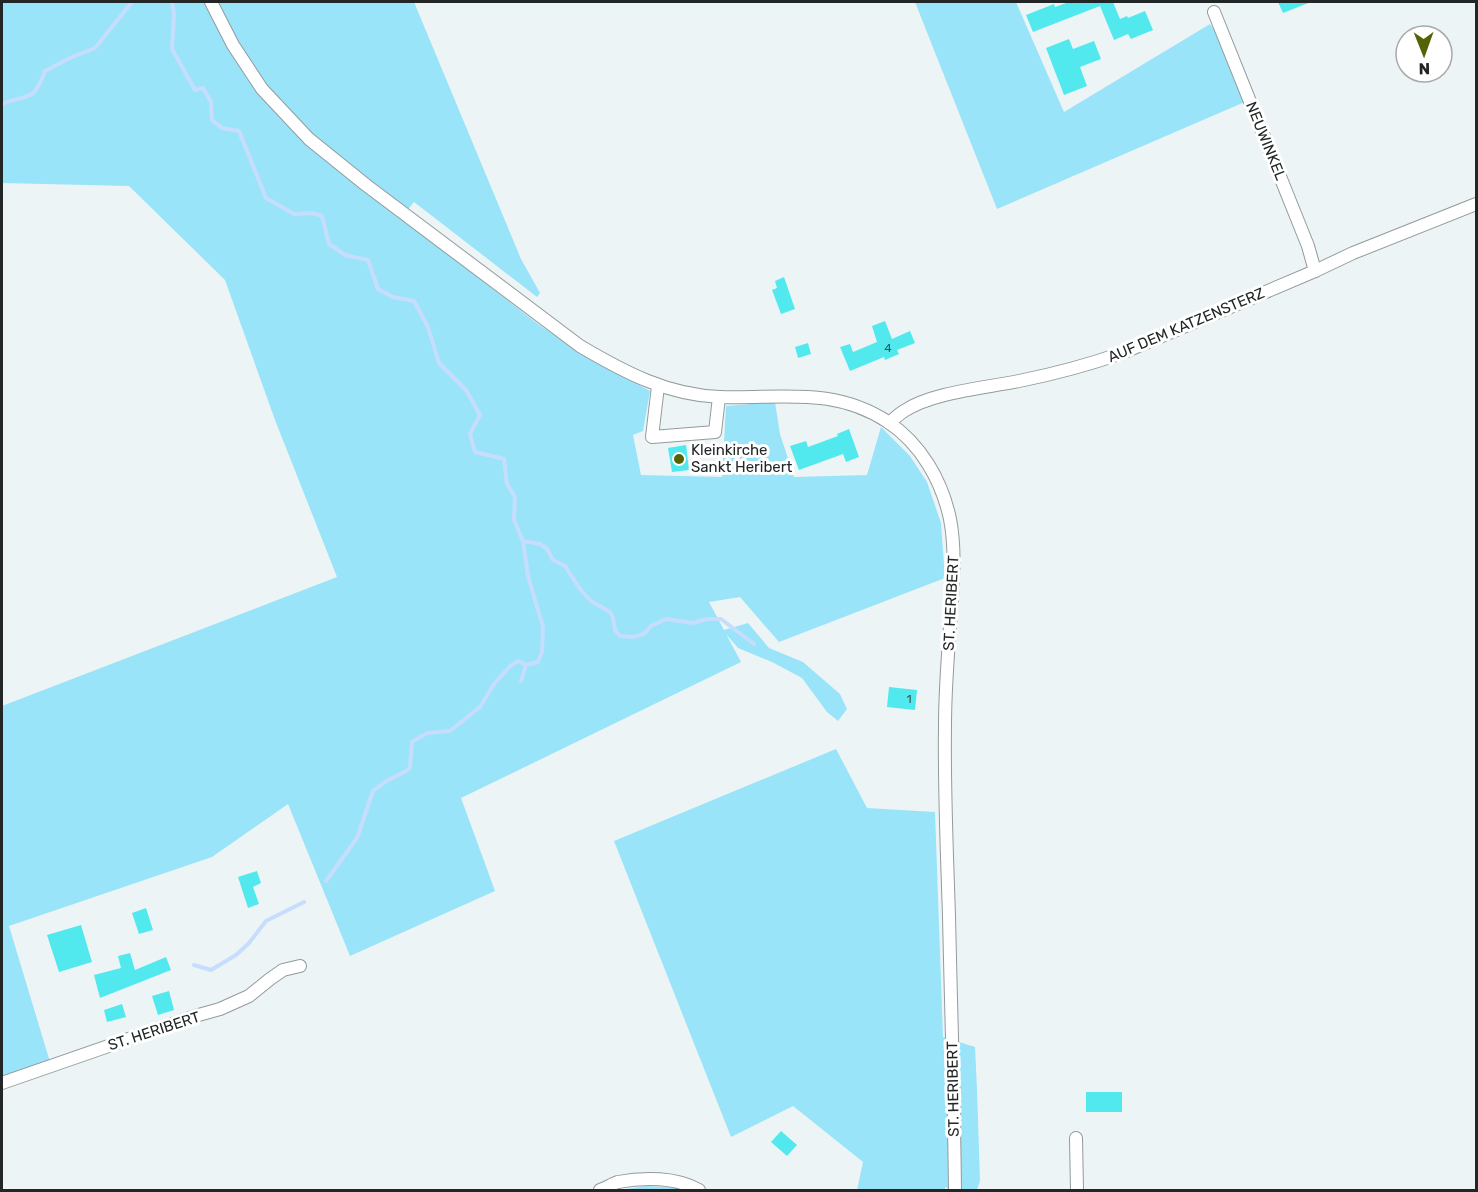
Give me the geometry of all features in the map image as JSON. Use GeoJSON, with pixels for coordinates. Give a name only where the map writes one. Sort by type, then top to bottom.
{"type":"FeatureCollection","features":[{"type":"Feature","properties":{"kind":"street","name":"ST. HERIBERT"},"geometry":{"type":"LineString","coordinates":[[211,2],[233,45],[262,89],[309,139],[366,185],[580,346],[614,366],[658,386],[689,393],[719,397],[816,397],[843,401],[867,410],[889,423],[909,439],[931,467],[944,497],[954,547],[954,581],[945,704],[945,788],[955,1191]]}},
{"type":"Feature","properties":{"kind":"street","name":"NEUWINKEL"},"geometry":{"type":"LineString","coordinates":[[1214,12],[1308,246],[1315,271]]}},
{"type":"Feature","properties":{"kind":"street","name":"AUF DEM KATZENSTERZ"},"geometry":{"type":"LineString","coordinates":[[889,423],[904,411],[924,401],[1054,374],[1122,353],[1353,253],[1476,204]]}},
{"type":"Feature","properties":{"kind":"street"},"geometry":{"type":"LineString","coordinates":[[658,386],[652,437],[715,432],[719,397]]}},
{"type":"Feature","properties":{"kind":"street","name":"ST. HERIBERT"},"geometry":{"type":"LineString","coordinates":[[2,1083],[220,1009],[249,996],[283,970],[300,966]]}},
{"type":"Feature","properties":{"kind":"street"},"geometry":{"type":"LineString","coordinates":[[1076,1138],[1077,1191]]}},
{"type":"Feature","properties":{"kind":"street"},"geometry":{"type":"LineString","coordinates":[[600,1191],[616,1183],[651,1179],[689,1184],[699,1191]]}},
{"type":"Feature","properties":{"kind":"shaded area"},"geometry":{"type":"Polygon","coordinates":[[[2,2],[414,2],[521,259],[540,293],[537,297],[414,202],[401,218],[538,324],[578,351],[650,391],[643,431],[633,435],[641,475],[722,477],[726,406],[775,402],[780,434],[794,477],[867,475],[881,427],[910,456],[927,482],[941,523],[945,578],[779,642],[740,597],[709,602],[724,630],[748,623],[769,648],[803,662],[840,694],[847,709],[838,721],[827,712],[802,678],[738,648],[726,634],[741,662],[461,798],[495,891],[350,956],[288,804],[212,857],[9,926],[50,1062],[2,1086],[2,706],[337,577],[275,420],[225,280],[129,186],[2,183],[2,2]]]}},
{"type":"Feature","properties":{"kind":"shaded area"},"geometry":{"type":"Polygon","coordinates":[[[915,2],[1016,2],[1064,112],[1210,24],[1220,38],[1247,101],[997,209],[915,2]]]}},
{"type":"Feature","properties":{"kind":"shaded area"},"geometry":{"type":"Polygon","coordinates":[[[836,749],[867,808],[935,812],[943,1037],[975,1047],[980,1181],[977,1190],[951,1190],[945,1187],[945,1190],[857,1190],[863,1162],[793,1106],[731,1137],[614,841],[836,749]]]}},
{"type":"Feature","properties":{"kind":"shaded area"},"geometry":{"type":"Polygon","coordinates":[[[647,1186],[679,1188],[684,1190],[620,1190],[647,1186]]]}},
{"type":"Feature","properties":{"kind":"building"},"geometry":{"type":"Polygon","coordinates":[[[1069,2],[1113,2],[1120,19],[1145,11],[1153,30],[1131,39],[1128,34],[1114,40],[1100,6],[1033,32],[1026,15],[1054,4],[1055,7],[1069,2]]]}},
{"type":"Feature","properties":{"kind":"building"},"geometry":{"type":"Polygon","coordinates":[[[1278,2],[1311,2],[1283,13],[1278,2]]]}},
{"type":"Feature","properties":{"kind":"building"},"geometry":{"type":"Polygon","coordinates":[[[1069,39],[1073,49],[1094,41],[1101,59],[1080,67],[1087,86],[1064,95],[1046,48],[1069,39]]]}},
{"type":"Feature","properties":{"kind":"building"},"geometry":{"type":"Polygon","coordinates":[[[784,277],[795,309],[781,314],[772,290],[777,288],[775,281],[784,277]]]}},
{"type":"Feature","properties":{"kind":"building"},"geometry":{"type":"Polygon","coordinates":[[[885,321],[892,339],[910,331],[915,343],[897,350],[899,354],[885,360],[884,357],[850,371],[840,347],[850,344],[853,352],[877,342],[872,326],[885,321]]]}},
{"type":"Feature","properties":{"kind":"building"},"geometry":{"type":"Polygon","coordinates":[[[808,343],[811,354],[798,358],[795,347],[808,343]]]}},
{"type":"Feature","properties":{"kind":"building"},"geometry":{"type":"Polygon","coordinates":[[[849,429],[859,457],[846,462],[843,454],[799,470],[790,446],[806,441],[808,447],[838,436],[837,434],[849,429]]]}},
{"type":"Feature","properties":{"kind":"building","name":"Kleinkirche Sankt Heribert"},"geometry":{"type":"Polygon","coordinates":[[[686,445],[689,470],[672,472],[668,448],[686,445]]]}},
{"type":"Feature","properties":{"kind":"building"},"geometry":{"type":"Polygon","coordinates":[[[889,687],[917,690],[915,710],[887,707],[889,687]]]}},
{"type":"Feature","properties":{"kind":"building"},"geometry":{"type":"Polygon","coordinates":[[[257,871],[261,883],[253,887],[259,904],[248,908],[238,877],[257,871]]]}},
{"type":"Feature","properties":{"kind":"building"},"geometry":{"type":"Polygon","coordinates":[[[146,908],[153,930],[139,934],[132,913],[146,908]]]}},
{"type":"Feature","properties":{"kind":"building"},"geometry":{"type":"Polygon","coordinates":[[[81,925],[92,962],[59,972],[47,935],[81,925]]]}},
{"type":"Feature","properties":{"kind":"building"},"geometry":{"type":"Polygon","coordinates":[[[130,953],[135,970],[166,957],[171,970],[100,998],[94,975],[121,968],[118,956],[130,953]]]}},
{"type":"Feature","properties":{"kind":"building"},"geometry":{"type":"Polygon","coordinates":[[[169,991],[174,1010],[158,1015],[152,996],[169,991]]]}},
{"type":"Feature","properties":{"kind":"building"},"geometry":{"type":"Polygon","coordinates":[[[122,1004],[126,1017],[107,1022],[104,1010],[122,1004]]]}},
{"type":"Feature","properties":{"kind":"building"},"geometry":{"type":"Polygon","coordinates":[[[1086,1092],[1122,1092],[1122,1112],[1086,1112],[1086,1092]]]}},
{"type":"Feature","properties":{"kind":"building"},"geometry":{"type":"Polygon","coordinates":[[[781,1131],[797,1145],[787,1156],[771,1142],[781,1131]]]}},
{"type":"Feature","properties":{"kind":"waterway"},"geometry":{"type":"LineString","coordinates":[[2,104],[29,96],[37,89],[45,71],[95,48],[132,2]]}},
{"type":"Feature","properties":{"kind":"waterway"},"geometry":{"type":"LineString","coordinates":[[172,2],[174,14],[172,49],[195,90],[203,88],[211,102],[212,120],[222,128],[239,131],[266,198],[294,214],[312,213],[322,216],[329,244],[345,255],[368,260],[378,289],[393,297],[414,301],[428,327],[439,363],[466,390],[480,415],[470,434],[475,452],[504,459],[507,484],[515,497],[514,520],[523,541],[528,576],[543,627],[542,652],[538,662],[526,665],[518,661],[509,667],[494,684],[480,707],[450,731],[427,733],[412,742],[410,767],[373,791],[357,838],[326,881]]}},
{"type":"Feature","properties":{"kind":"waterway"},"geometry":{"type":"LineString","coordinates":[[523,541],[540,544],[547,549],[553,560],[565,566],[591,601],[610,612],[615,630],[620,636],[633,637],[644,634],[651,626],[666,619],[693,623],[707,619],[721,619],[754,644]]}},
{"type":"Feature","properties":{"kind":"waterway"},"geometry":{"type":"LineString","coordinates":[[521,681],[526,665]]}},
{"type":"Feature","properties":{"kind":"waterway"},"geometry":{"type":"LineString","coordinates":[[194,965],[211,970],[236,955],[249,943],[266,921],[304,902]]}},
{"type":"Feature","properties":{"kind":"place","name":"Kleinkirche Sankt Heribert"},"geometry":{"type":"Point","coordinates":[679,459]}}]}
